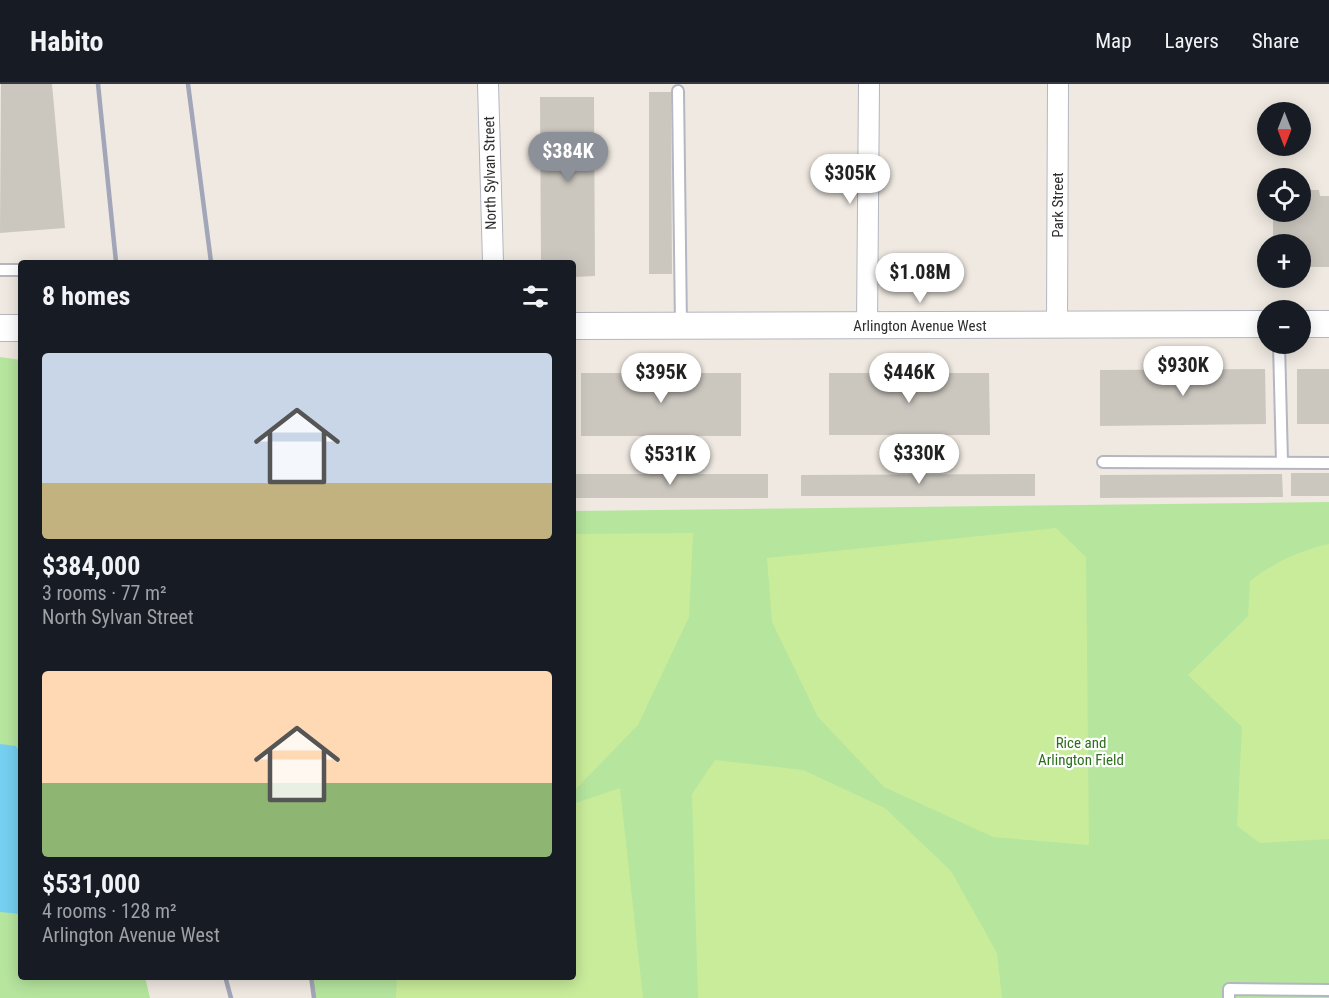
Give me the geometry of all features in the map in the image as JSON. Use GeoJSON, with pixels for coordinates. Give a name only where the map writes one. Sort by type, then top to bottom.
{"type":"FeatureCollection","features":[{"type":"Feature","properties":{"kind":"street","name":"North Sylvan Street"},"geometry":{"type":"LineString","coordinates":[[488,84],[493,260]]}},
{"type":"Feature","properties":{"kind":"street"},"geometry":{"type":"LineString","coordinates":[[867,326],[869,84]]}},
{"type":"Feature","properties":{"kind":"street","name":"Park Street"},"geometry":{"type":"LineString","coordinates":[[1057,325],[1058,84]]}},
{"type":"Feature","properties":{"kind":"street","name":"Arlington Avenue West"},"geometry":{"type":"LineString","coordinates":[[576,326],[1257,324]]}},
{"type":"Feature","properties":{"kind":"street"},"geometry":{"type":"LineString","coordinates":[[1311,324],[1329,324]]}},
{"type":"Feature","properties":{"kind":"street"},"geometry":{"type":"LineString","coordinates":[[0,328],[18,328]]}},
{"type":"Feature","properties":{"kind":"lane"},"geometry":{"type":"LineString","coordinates":[[678,91],[681,326]]}},
{"type":"Feature","properties":{"kind":"lane"},"geometry":{"type":"LineString","coordinates":[[0,270],[18,270]]}},
{"type":"Feature","properties":{"kind":"lane"},"geometry":{"type":"LineString","coordinates":[[1279,354],[1282,462]]}},
{"type":"Feature","properties":{"kind":"lane"},"geometry":{"type":"LineString","coordinates":[[1103,462],[1329,463]]}},
{"type":"Feature","properties":{"kind":"lane"},"geometry":{"type":"LineString","coordinates":[[1229,998],[1229,990],[1329,990]]}},
{"type":"Feature","properties":{"kind":"green space"},"geometry":{"type":"Polygon","coordinates":[[[0,357],[18,360],[18,980],[146,980],[150,998],[0,998],[0,357]]]}},
{"type":"Feature","properties":{"kind":"green space","name":"Rice and Arlington Field"},"geometry":{"type":"Polygon","coordinates":[[[1329,502],[1329,998],[314,998],[311,980],[576,980],[576,511],[1329,502]]]}},
{"type":"Feature","properties":{"kind":"green space"},"geometry":{"type":"Polygon","coordinates":[[[1056,528],[1086,557],[1089,845],[993,837],[884,787],[818,717],[772,622],[767,558],[1056,528]]]}},
{"type":"Feature","properties":{"kind":"green space"},"geometry":{"type":"Polygon","coordinates":[[[693,533],[689,617],[638,725],[576,789],[576,534],[693,533]]]}},
{"type":"Feature","properties":{"kind":"green space"},"geometry":{"type":"Polygon","coordinates":[[[1329,544],[1329,839],[1260,843],[1237,826],[1242,727],[1188,675],[1248,616],[1250,581],[1287,558],[1329,544]]]}},
{"type":"Feature","properties":{"kind":"green space"},"geometry":{"type":"Polygon","coordinates":[[[715,760],[803,770],[885,808],[951,871],[997,953],[1002,998],[698,998],[692,794],[715,760]]]}},
{"type":"Feature","properties":{"kind":"green space"},"geometry":{"type":"Polygon","coordinates":[[[620,788],[643,998],[396,998],[397,980],[576,980],[576,803],[620,788]]]}},
{"type":"Feature","properties":{"kind":"water"},"geometry":{"type":"Polygon","coordinates":[[[0,744],[16,746],[18,750],[18,914],[0,912],[0,744]]]}},
{"type":"Feature","properties":{"kind":"building"},"geometry":{"type":"Polygon","coordinates":[[[1,84],[52,84],[65,228],[0,233],[1,84]]]}},
{"type":"Feature","properties":{"kind":"building"},"geometry":{"type":"Polygon","coordinates":[[[649,92],[671,92],[672,274],[649,274],[649,92]]]}},
{"type":"Feature","properties":{"kind":"building"},"geometry":{"type":"Polygon","coordinates":[[[540,97],[594,97],[595,276],[576,277],[576,260],[541,260],[540,97]]]}},
{"type":"Feature","properties":{"kind":"building"},"geometry":{"type":"Polygon","coordinates":[[[1311,190],[1319,190],[1320,196],[1329,196],[1329,267],[1311,267],[1311,234],[1273,234],[1273,222],[1311,222],[1311,190]]]}},
{"type":"Feature","properties":{"kind":"building"},"geometry":{"type":"Polygon","coordinates":[[[1265,369],[1266,424],[1100,426],[1100,370],[1265,369]]]}},
{"type":"Feature","properties":{"kind":"building"},"geometry":{"type":"Polygon","coordinates":[[[1297,369],[1329,369],[1329,424],[1297,424],[1297,369]]]}},
{"type":"Feature","properties":{"kind":"building"},"geometry":{"type":"Polygon","coordinates":[[[581,373],[741,373],[741,436],[581,436],[581,373]]]}},
{"type":"Feature","properties":{"kind":"building"},"geometry":{"type":"Polygon","coordinates":[[[829,373],[989,373],[990,435],[829,435],[829,373]]]}},
{"type":"Feature","properties":{"kind":"building"},"geometry":{"type":"Polygon","coordinates":[[[1291,473],[1329,473],[1329,496],[1291,496],[1291,473]]]}},
{"type":"Feature","properties":{"kind":"building"},"geometry":{"type":"Polygon","coordinates":[[[576,474],[768,474],[768,498],[576,498],[576,474]]]}},
{"type":"Feature","properties":{"kind":"building"},"geometry":{"type":"Polygon","coordinates":[[[1035,474],[1035,496],[801,496],[801,475],[1035,474]]]}},
{"type":"Feature","properties":{"kind":"building"},"geometry":{"type":"Polygon","coordinates":[[[1282,474],[1283,497],[1100,498],[1100,475],[1282,474]]]}},
{"type":"Feature","properties":{"kind":"railway"},"geometry":{"type":"LineString","coordinates":[[98,84],[116,260]]}},
{"type":"Feature","properties":{"kind":"railway"},"geometry":{"type":"LineString","coordinates":[[188,84],[211,260]]}},
{"type":"Feature","properties":{"kind":"railway"},"geometry":{"type":"LineString","coordinates":[[226,980],[231,998]]}},
{"type":"Feature","properties":{"kind":"railway"},"geometry":{"type":"LineString","coordinates":[[312,980],[314,998]]}}]}
